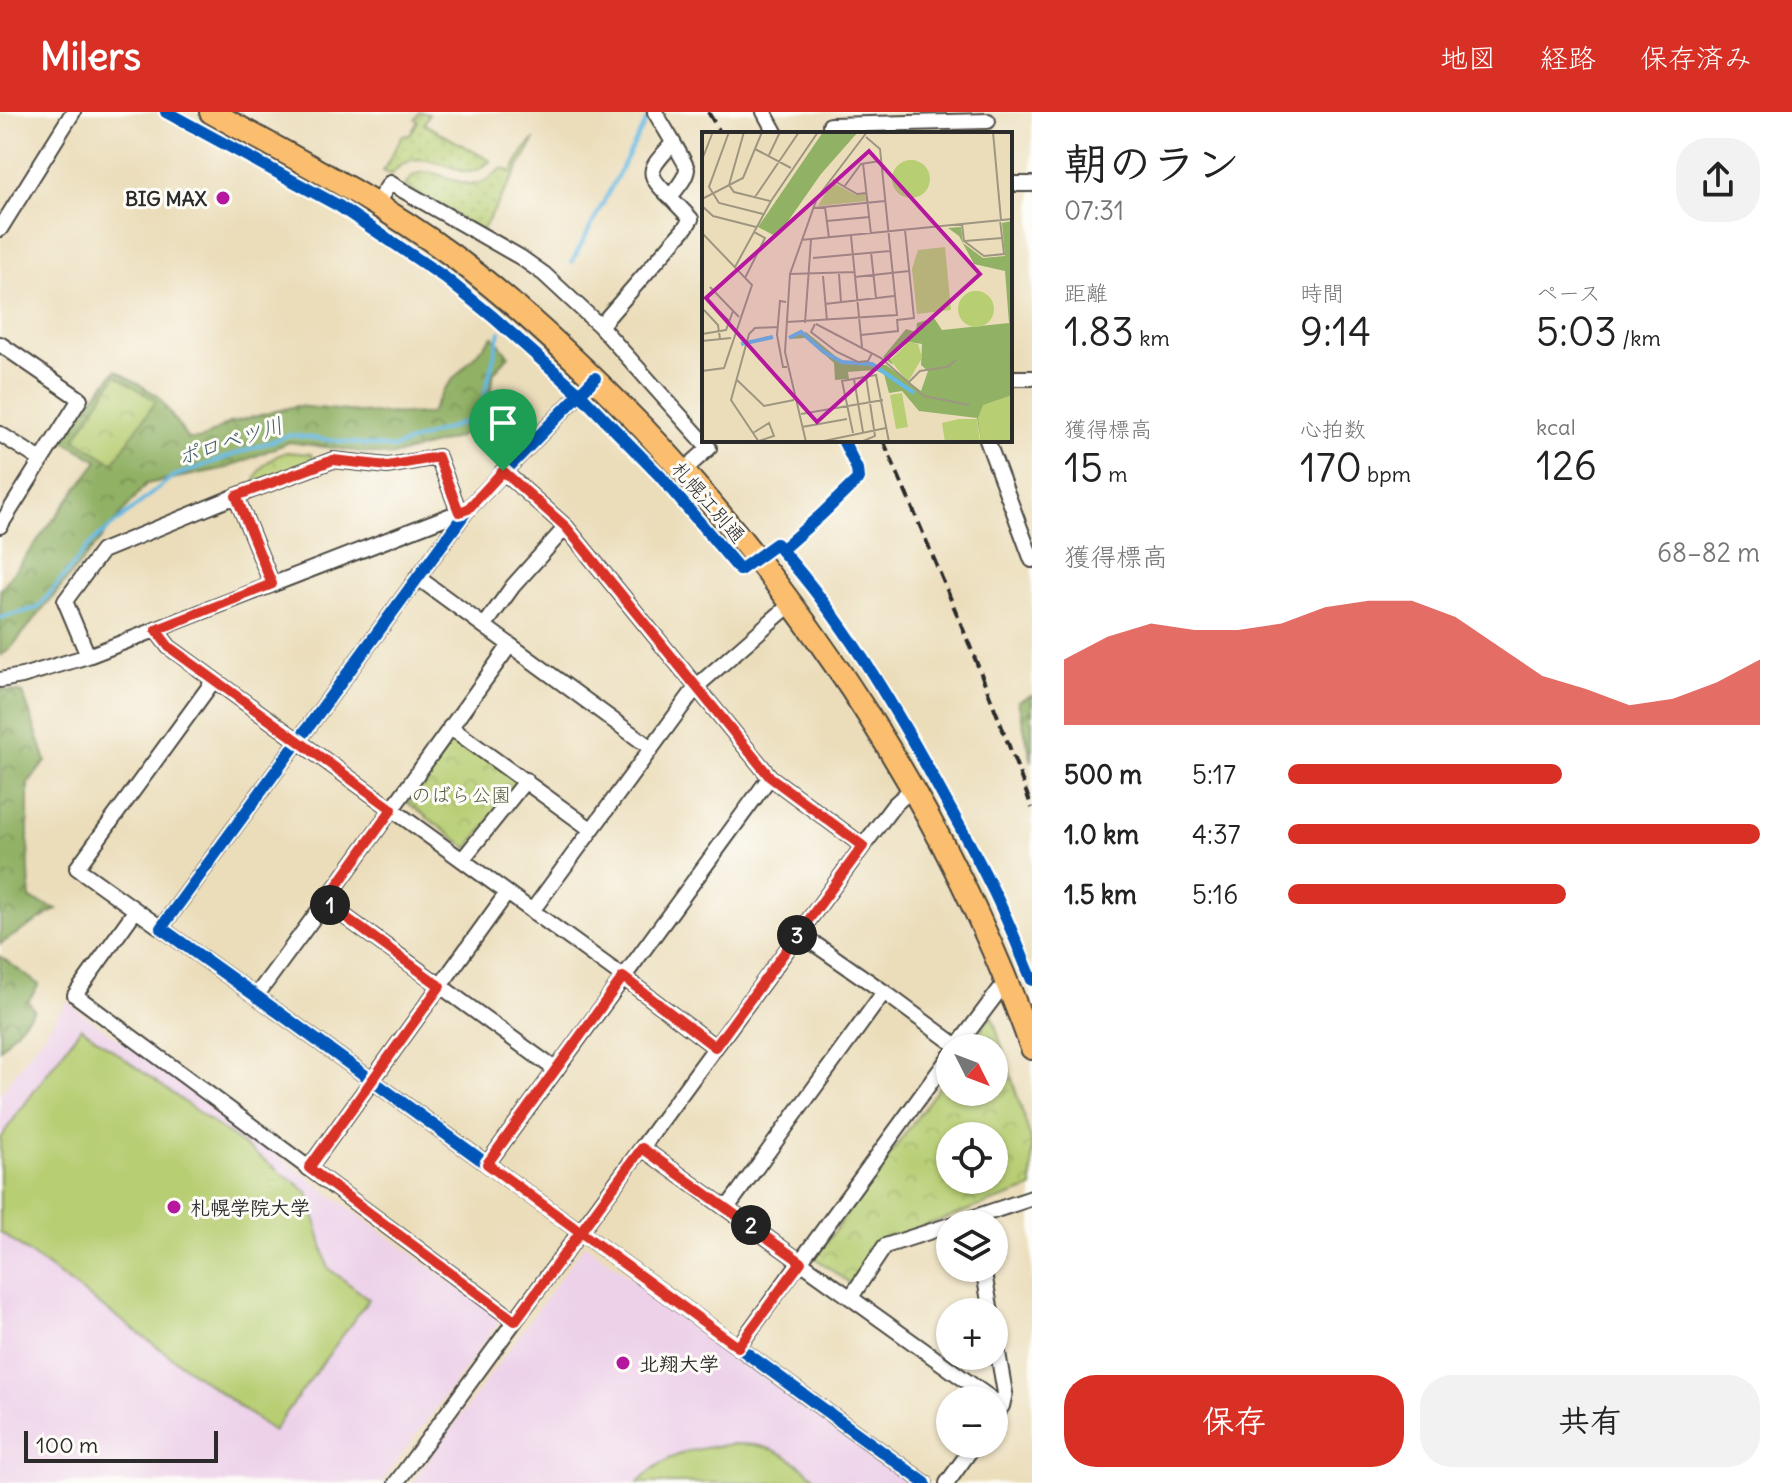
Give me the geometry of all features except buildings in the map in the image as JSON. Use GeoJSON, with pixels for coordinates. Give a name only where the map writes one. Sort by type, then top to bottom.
{"type":"FeatureCollection","features":[{"type":"Feature","properties":{"kind":"highway","name":"札幌江別通"},"geometry":{"type":"LineString","coordinates":[[211,112],[330,176],[451,255],[496,290],[595,378],[683,471],[792,603],[829,654],[913,788],[989,937],[1032,1048]]}},
{"type":"Feature","properties":{"kind":"street"},"geometry":{"type":"LineString","coordinates":[[0,229],[73,112]]}},
{"type":"Feature","properties":{"kind":"street"},"geometry":{"type":"LineString","coordinates":[[764,112],[775,132]]}},
{"type":"Feature","properties":{"kind":"street"},"geometry":{"type":"LineString","coordinates":[[656,114],[687,168],[670,197]]}},
{"type":"Feature","properties":{"kind":"street"},"geometry":{"type":"LineString","coordinates":[[829,124],[988,122]]}},
{"type":"Feature","properties":{"kind":"street"},"geometry":{"type":"LineString","coordinates":[[600,326],[691,219],[655,183],[651,175],[654,166],[672,144]]}},
{"type":"Feature","properties":{"kind":"street"},"geometry":{"type":"LineString","coordinates":[[376,204],[390,183],[520,257],[544,274],[600,326],[702,440]]}},
{"type":"Feature","properties":{"kind":"street"},"geometry":{"type":"LineString","coordinates":[[0,344],[80,399],[0,526]]}},
{"type":"Feature","properties":{"kind":"street"},"geometry":{"type":"LineString","coordinates":[[161,928],[463,510],[595,378]]}},
{"type":"Feature","properties":{"kind":"street"},"geometry":{"type":"LineString","coordinates":[[0,434],[41,460]]}},
{"type":"Feature","properties":{"kind":"street"},"geometry":{"type":"LineString","coordinates":[[683,471],[709,448],[704,442]]}},
{"type":"Feature","properties":{"kind":"street"},"geometry":{"type":"LineString","coordinates":[[988,442],[1032,560]]}},
{"type":"Feature","properties":{"kind":"street"},"geometry":{"type":"LineString","coordinates":[[88,656],[65,601],[102,551],[236,496],[333,460],[388,466],[438,457],[463,510]]}},
{"type":"Feature","properties":{"kind":"street"},"geometry":{"type":"LineString","coordinates":[[503,471],[566,527],[770,777],[863,846]]}},
{"type":"Feature","properties":{"kind":"street"},"geometry":{"type":"LineString","coordinates":[[236,496],[272,584]]}},
{"type":"Feature","properties":{"kind":"street"},"geometry":{"type":"LineString","coordinates":[[0,680],[88,656],[463,510]]}},
{"type":"Feature","properties":{"kind":"street"},"geometry":{"type":"LineString","coordinates":[[485,625],[513,586],[566,527]]}},
{"type":"Feature","properties":{"kind":"street"},"geometry":{"type":"LineString","coordinates":[[417,577],[651,748]]}},
{"type":"Feature","properties":{"kind":"street"},"geometry":{"type":"LineString","coordinates":[[532,911],[697,686],[792,603]]}},
{"type":"Feature","properties":{"kind":"street"},"geometry":{"type":"LineString","coordinates":[[156,630],[169,647],[715,1047]]}},
{"type":"Feature","properties":{"kind":"street"},"geometry":{"type":"LineString","coordinates":[[256,996],[510,645]]}},
{"type":"Feature","properties":{"kind":"street"},"geometry":{"type":"LineString","coordinates":[[214,680],[77,868],[925,1483]]}},
{"type":"Feature","properties":{"kind":"street"},"geometry":{"type":"LineString","coordinates":[[450,727],[592,830]]}},
{"type":"Feature","properties":{"kind":"street"},"geometry":{"type":"LineString","coordinates":[[487,1164],[770,777]]}},
{"type":"Feature","properties":{"kind":"street"},"geometry":{"type":"LineString","coordinates":[[462,860],[526,780]]}},
{"type":"Feature","properties":{"kind":"street"},"geometry":{"type":"LineString","coordinates":[[396,1483],[863,846],[894,805],[913,788]]}},
{"type":"Feature","properties":{"kind":"street"},"geometry":{"type":"LineString","coordinates":[[309,1168],[507,893]]}},
{"type":"Feature","properties":{"kind":"street"},"geometry":{"type":"LineString","coordinates":[[325,902],[556,1070]]}},
{"type":"Feature","properties":{"kind":"street"},"geometry":{"type":"LineString","coordinates":[[135,911],[75,995],[515,1321]]}},
{"type":"Feature","properties":{"kind":"street"},"geometry":{"type":"LineString","coordinates":[[799,933],[884,992],[936,1035]]}},
{"type":"Feature","properties":{"kind":"street"},"geometry":{"type":"LineString","coordinates":[[966,1034],[1007,980]]}},
{"type":"Feature","properties":{"kind":"street"},"geometry":{"type":"LineString","coordinates":[[727,1208],[884,992]]}},
{"type":"Feature","properties":{"kind":"street"},"geometry":{"type":"LineString","coordinates":[[738,1347],[936,1075]]}},
{"type":"Feature","properties":{"kind":"street"},"geometry":{"type":"LineString","coordinates":[[642,1148],[969,1386]]}},
{"type":"Feature","properties":{"kind":"street"},"geometry":{"type":"LineString","coordinates":[[1002,1210],[1032,1198]]}},
{"type":"Feature","properties":{"kind":"street"},"geometry":{"type":"LineString","coordinates":[[851,1297],[885,1246],[936,1230]]}},
{"type":"Feature","properties":{"kind":"street"},"geometry":{"type":"LineString","coordinates":[[947,1483],[965,1458]]}},
{"type":"Feature","properties":{"kind":"shaded area","name":"札幌学院大学"},"geometry":{"type":"Polygon","coordinates":[[[67,1002],[501,1319],[381,1483],[0,1483],[0,1094],[67,1002]]]}},
{"type":"Feature","properties":{"kind":"shaded area","name":"北翔大学"},"geometry":{"type":"Polygon","coordinates":[[[585,1244],[913,1483],[412,1483],[585,1244]]]}},
{"type":"Feature","properties":{"kind":"green space"},"geometry":{"type":"Polygon","coordinates":[[[419,112],[429,114],[424,124],[491,161],[471,172],[417,159],[404,163],[391,175],[383,171],[402,136],[410,135],[419,112]]]}},
{"type":"Feature","properties":{"kind":"green space"},"geometry":{"type":"Polygon","coordinates":[[[535,139],[482,231],[405,186],[420,173],[429,172],[476,184],[488,180],[503,168],[512,172],[524,150],[535,139]]]}},
{"type":"Feature","properties":{"kind":"green space"},"geometry":{"type":"Polygon","coordinates":[[[493,336],[509,356],[494,372],[484,423],[456,438],[391,456],[289,442],[227,468],[146,484],[10,649],[0,656],[0,590],[98,461],[64,441],[116,370],[158,396],[188,439],[201,439],[229,423],[296,406],[368,413],[430,414],[444,389],[493,336]]]}},
{"type":"Feature","properties":{"kind":"green space"},"geometry":{"type":"Polygon","coordinates":[[[116,375],[156,401],[113,463],[75,439],[116,375]]]}},
{"type":"Feature","properties":{"kind":"green space"},"geometry":{"type":"Polygon","coordinates":[[[286,452],[311,454],[314,460],[254,485],[265,464],[286,452]]]}},
{"type":"Feature","properties":{"kind":"green space"},"geometry":{"type":"Polygon","coordinates":[[[0,689],[23,693],[46,761],[28,783],[30,899],[57,909],[0,944],[0,689]]]}},
{"type":"Feature","properties":{"kind":"green space"},"geometry":{"type":"Polygon","coordinates":[[[1032,695],[1032,762],[1018,701],[1032,695]]]}},
{"type":"Feature","properties":{"kind":"green space","name":"のばら公園"},"geometry":{"type":"Polygon","coordinates":[[[456,735],[520,781],[468,848],[408,803],[456,735]]]}},
{"type":"Feature","properties":{"kind":"green space"},"geometry":{"type":"Polygon","coordinates":[[[0,956],[39,985],[28,1001],[34,1010],[0,1049],[0,956]]]}},
{"type":"Feature","properties":{"kind":"green space"},"geometry":{"type":"Polygon","coordinates":[[[992,1015],[998,1034],[978,1034],[992,1015]]]}},
{"type":"Feature","properties":{"kind":"green space"},"geometry":{"type":"Polygon","coordinates":[[[81,1027],[308,1192],[328,1268],[369,1299],[273,1431],[0,1232],[0,1138],[81,1027]]]}},
{"type":"Feature","properties":{"kind":"green space"},"geometry":{"type":"Polygon","coordinates":[[[1008,1066],[1032,1143],[1032,1188],[969,1210],[936,1210],[936,1222],[886,1239],[854,1286],[815,1258],[936,1091],[936,1106],[1008,1106],[1008,1066]]]}},
{"type":"Feature","properties":{"kind":"green space"},"geometry":{"type":"Polygon","coordinates":[[[733,1444],[757,1445],[777,1451],[800,1465],[820,1483],[638,1483],[659,1465],[681,1454],[733,1444]]]}},
{"type":"Feature","properties":{"kind":"waterway","name":"ポロベツ川"},"geometry":{"type":"LineString","coordinates":[[572,262],[651,112]]}},
{"type":"Feature","properties":{"kind":"waterway","name":"ポロベツ川"},"geometry":{"type":"LineString","coordinates":[[0,618],[38,608],[91,543],[172,477],[289,435],[393,448],[479,417],[500,332]]}},
{"type":"Feature","properties":{"kind":"railway"},"geometry":{"type":"LineString","coordinates":[[708,112],[720,132]]}},
{"type":"Feature","properties":{"kind":"railway"},"geometry":{"type":"LineString","coordinates":[[884,442],[960,623],[1032,808]]}},
{"type":"Feature","properties":{"kind":"cycle path"},"geometry":{"type":"LineString","coordinates":[[166,112],[339,206],[444,277],[580,394],[660,476],[740,570],[776,544],[781,550],[858,479],[857,469],[844,442]]}},
{"type":"Feature","properties":{"kind":"cycle path"},"geometry":{"type":"LineString","coordinates":[[595,378],[468,509],[161,928],[925,1483]]}},
{"type":"Feature","properties":{"kind":"cycle path"},"geometry":{"type":"LineString","coordinates":[[781,550],[825,604],[902,722],[982,868],[1032,980]]}},
{"type":"Feature","properties":{"kind":"place","name":"BIG MAX"},"geometry":{"type":"Point","coordinates":[223,198]}},
{"type":"Feature","properties":{"kind":"place","name":"札幌学院大学"},"geometry":{"type":"Point","coordinates":[174,1207]}},
{"type":"Feature","properties":{"kind":"place","name":"北翔大学"},"geometry":{"type":"Point","coordinates":[623,1363]}},
{"type":"Feature","properties":{"kind":"route"},"geometry":{"type":"LineString","coordinates":[[503,471],[468,509],[459,512],[438,457],[388,466],[333,460],[236,496],[272,584],[156,630],[169,647],[392,809],[325,902],[440,986],[309,1168],[515,1321],[580,1232],[642,1148],[801,1262],[738,1347],[580,1232],[487,1164],[623,977],[715,1047],[863,846],[770,777],[566,527],[503,471]]}}]}
